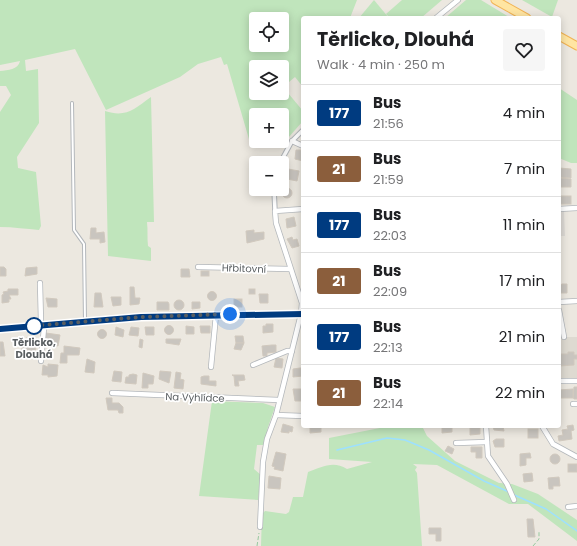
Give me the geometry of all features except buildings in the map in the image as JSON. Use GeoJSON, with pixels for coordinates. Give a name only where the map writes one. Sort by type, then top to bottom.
{"type":"FeatureCollection","features":[{"type":"Feature","properties":{"kind":"main road"},"geometry":{"type":"LineString","coordinates":[[495,0],[523,16]]}},
{"type":"Feature","properties":{"kind":"main road"},"geometry":{"type":"LineString","coordinates":[[561,37],[577,46]]}},
{"type":"Feature","properties":{"kind":"street"},"geometry":{"type":"LineString","coordinates":[[438,16],[458,0]]}},
{"type":"Feature","properties":{"kind":"street"},"geometry":{"type":"LineString","coordinates":[[284,156],[292,141],[301,132]]}},
{"type":"Feature","properties":{"kind":"street"},"geometry":{"type":"LineString","coordinates":[[292,141],[301,145]]}},
{"type":"Feature","properties":{"kind":"street"},"geometry":{"type":"LineString","coordinates":[[274,196],[276,223],[301,299]]}},
{"type":"Feature","properties":{"kind":"street"},"geometry":{"type":"LineString","coordinates":[[561,209],[577,208]]}},
{"type":"Feature","properties":{"kind":"street"},"geometry":{"type":"LineString","coordinates":[[274,211],[301,209]]}},
{"type":"Feature","properties":{"kind":"street","name":"Hřbitovní"},"geometry":{"type":"LineString","coordinates":[[198,267],[290,269]]}},
{"type":"Feature","properties":{"kind":"street"},"geometry":{"type":"LineString","coordinates":[[40,283],[42,326],[44,328],[41,361]]}},
{"type":"Feature","properties":{"kind":"street"},"geometry":{"type":"LineString","coordinates":[[561,302],[577,301]]}},
{"type":"Feature","properties":{"kind":"street"},"geometry":{"type":"LineString","coordinates":[[0,329],[141,317],[301,314]]}},
{"type":"Feature","properties":{"kind":"street"},"geometry":{"type":"LineString","coordinates":[[211,367],[216,315]]}},
{"type":"Feature","properties":{"kind":"street"},"geometry":{"type":"LineString","coordinates":[[260,527],[266,439],[276,415],[301,318]]}},
{"type":"Feature","properties":{"kind":"street"},"geometry":{"type":"LineString","coordinates":[[561,320],[564,336]]}},
{"type":"Feature","properties":{"kind":"street"},"geometry":{"type":"LineString","coordinates":[[253,366],[286,352],[292,352]]}},
{"type":"Feature","properties":{"kind":"street"},"geometry":{"type":"LineString","coordinates":[[561,381],[577,380]]}},
{"type":"Feature","properties":{"kind":"street","name":"Na Vyhlídce"},"geometry":{"type":"LineString","coordinates":[[112,393],[279,400]]}},
{"type":"Feature","properties":{"kind":"street"},"geometry":{"type":"LineString","coordinates":[[276,415],[281,417],[301,416]]}},
{"type":"Feature","properties":{"kind":"street"},"geometry":{"type":"LineString","coordinates":[[486,428],[488,456],[507,484],[514,500]]}},
{"type":"Feature","properties":{"kind":"street"},"geometry":{"type":"LineString","coordinates":[[543,428],[553,444],[577,457]]}},
{"type":"Feature","properties":{"kind":"street"},"geometry":{"type":"LineString","coordinates":[[456,443],[487,442]]}},
{"type":"Feature","properties":{"kind":"street"},"geometry":{"type":"LineString","coordinates":[[568,507],[577,506]]}},
{"type":"Feature","properties":{"kind":"lane"},"geometry":{"type":"LineString","coordinates":[[72,103],[74,230],[84,244],[85,322]]}},
{"type":"Feature","properties":{"kind":"path"},"geometry":{"type":"LineString","coordinates":[[257,546],[260,527]]}},
{"type":"Feature","properties":{"kind":"path"},"geometry":{"type":"LineString","coordinates":[[533,546],[539,540],[539,532]]}},
{"type":"Feature","properties":{"kind":"shaded area"},"geometry":{"type":"Polygon","coordinates":[[[561,211],[564,211],[565,236],[561,236],[561,211]]]}},
{"type":"Feature","properties":{"kind":"shaded area"},"geometry":{"type":"Polygon","coordinates":[[[561,335],[565,335],[567,337],[577,337],[577,378],[561,379],[561,335]]]}},
{"type":"Feature","properties":{"kind":"green space"},"geometry":{"type":"Polygon","coordinates":[[[0,0],[357,0],[351,16],[301,16],[301,84],[295,77],[289,82],[289,60],[249,60],[249,100],[289,100],[289,94],[301,109],[301,123],[289,137],[289,108],[249,108],[249,139],[227,64],[224,65],[221,57],[198,64],[180,77],[106,110],[75,49],[25,60],[26,71],[38,69],[39,123],[17,157],[18,168],[36,172],[41,226],[39,230],[0,227],[0,112],[11,95],[6,86],[0,86],[0,71],[15,68],[20,61],[0,65],[0,0]]]}},
{"type":"Feature","properties":{"kind":"green space"},"geometry":{"type":"Polygon","coordinates":[[[374,0],[387,16],[361,16],[374,0]]]}},
{"type":"Feature","properties":{"kind":"green space"},"geometry":{"type":"Polygon","coordinates":[[[402,0],[442,0],[423,16],[388,16],[386,14],[402,0]]]}},
{"type":"Feature","properties":{"kind":"green space"},"geometry":{"type":"Polygon","coordinates":[[[466,0],[481,0],[507,16],[447,16],[466,0]]]}},
{"type":"Feature","properties":{"kind":"green space"},"geometry":{"type":"Polygon","coordinates":[[[522,0],[558,0],[552,16],[522,0]]]}},
{"type":"Feature","properties":{"kind":"green space"},"geometry":{"type":"Polygon","coordinates":[[[561,89],[577,100],[577,163],[571,163],[561,159],[561,89]]]}},
{"type":"Feature","properties":{"kind":"green space"},"geometry":{"type":"Polygon","coordinates":[[[151,97],[154,222],[147,222],[148,246],[151,248],[151,261],[108,256],[105,111],[112,113],[124,113],[135,109],[151,97]]]}},
{"type":"Feature","properties":{"kind":"green space"},"geometry":{"type":"Polygon","coordinates":[[[212,401],[263,403],[275,407],[264,445],[257,445],[254,469],[261,475],[258,500],[199,496],[212,401]]]}},
{"type":"Feature","properties":{"kind":"green space"},"geometry":{"type":"Polygon","coordinates":[[[380,428],[423,428],[427,436],[455,461],[499,483],[512,484],[538,494],[577,520],[577,541],[528,504],[509,504],[437,465],[413,464],[417,467],[415,470],[417,473],[422,546],[261,546],[262,514],[265,511],[286,514],[289,512],[293,497],[303,497],[308,472],[328,465],[342,466],[347,469],[372,462],[329,459],[329,438],[380,428]]]}},
{"type":"Feature","properties":{"kind":"waterway"},"geometry":{"type":"LineString","coordinates":[[337,450],[387,438],[405,440],[429,450],[484,481],[509,492]]}},
{"type":"Feature","properties":{"kind":"waterway"},"geometry":{"type":"LineString","coordinates":[[512,494],[546,509],[577,531]]}},
{"type":"Feature","properties":{"kind":"bus line","name":"177"},"geometry":{"type":"LineString","coordinates":[[0,329],[141,317],[301,314]]}},
{"type":"Feature","properties":{"kind":"place","name":"Těrlicko, Dlouhá"},"geometry":{"type":"Point","coordinates":[34,326]}},
{"type":"Feature","properties":{"kind":"route"},"geometry":{"type":"LineString","coordinates":[[34,326],[31,326],[141,317],[230,314]]}}]}
